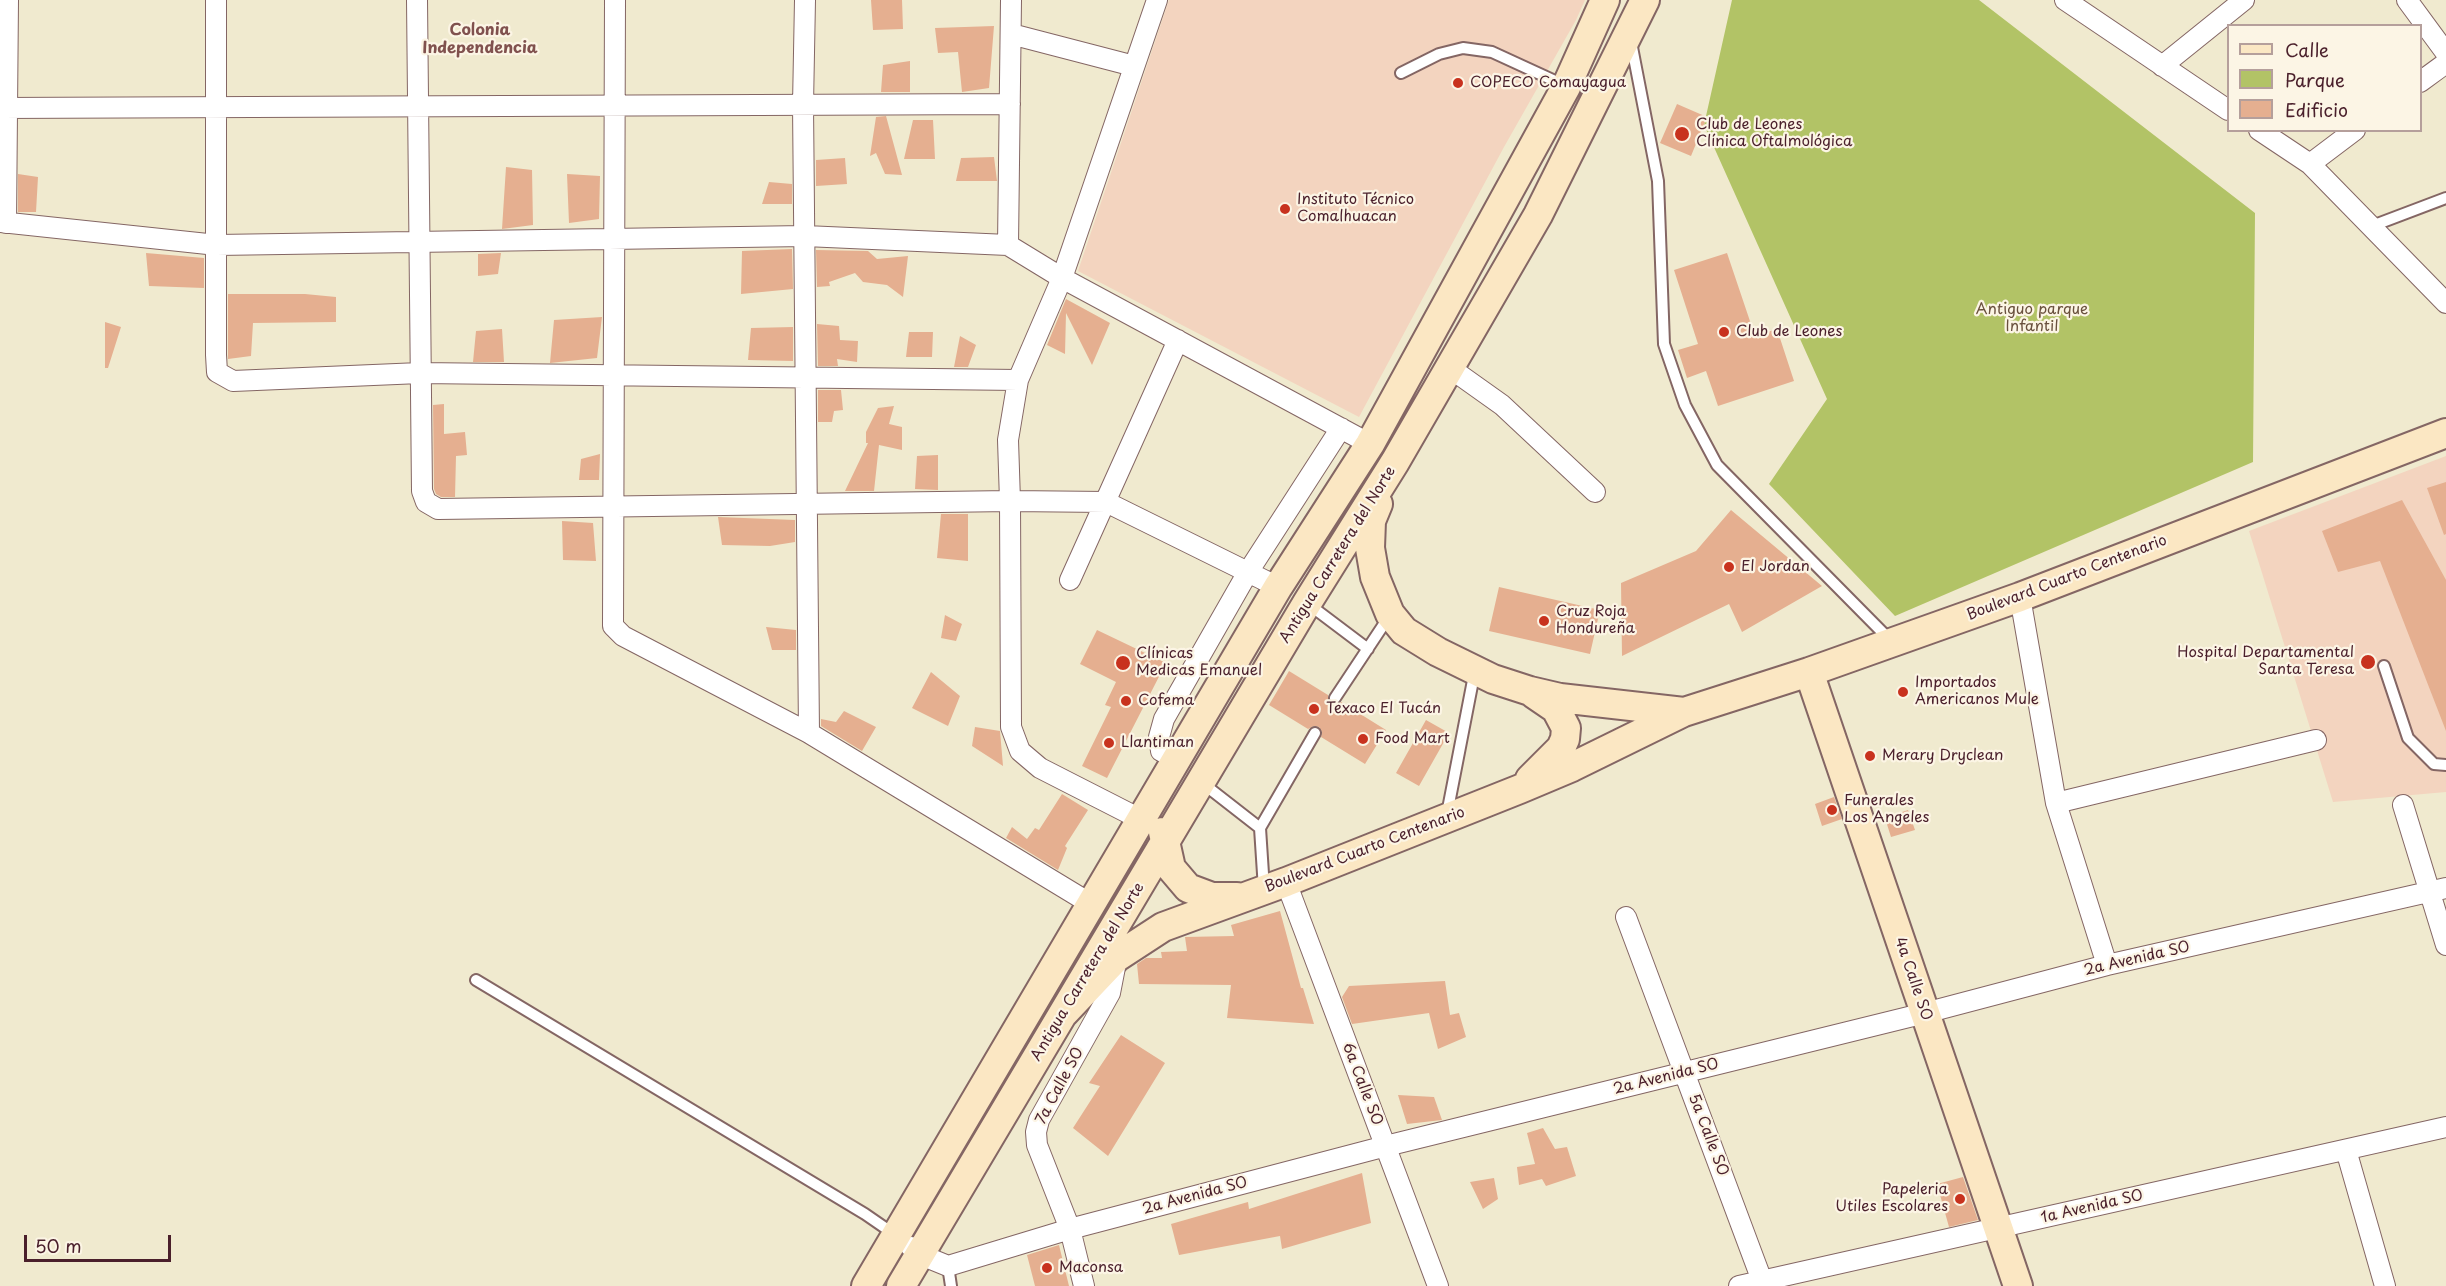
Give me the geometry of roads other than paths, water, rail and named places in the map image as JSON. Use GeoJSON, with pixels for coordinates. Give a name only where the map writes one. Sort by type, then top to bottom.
{"type":"FeatureCollection","features":[{"type":"Feature","properties":{"kind":"main road","name":"Antigua Carretera del Norte"},"geometry":{"type":"LineString","coordinates":[[866,1286],[1278,587],[1370,444],[1566,87],[1605,0]]}},
{"type":"Feature","properties":{"kind":"main road","name":"Antigua Carretera del Norte"},"geometry":{"type":"LineString","coordinates":[[901,1286],[1307,603],[1395,462],[1450,368],[1538,215],[1630,35],[1645,0]]}},
{"type":"Feature","properties":{"kind":"main road","name":"Boulevard Cuarto Centenario"},"geometry":{"type":"LineString","coordinates":[[1065,1013],[1117,957],[1163,927],[1521,789],[1572,767],[1684,712],[1809,672],[2020,597],[2446,433]]}},
{"type":"Feature","properties":{"kind":"main road","name":"Boulevard Cuarto Centenario"},"geometry":{"type":"LineString","coordinates":[[1395,462],[1371,521],[1370,548],[1375,577],[1390,614],[1404,631],[1438,652],[1493,679],[1530,691],[1560,698],[1684,712]]}},
{"type":"Feature","properties":{"kind":"main road","name":"4a Calle SO"},"geometry":{"type":"LineString","coordinates":[[1809,672],[2018,1286]]}},
{"type":"Feature","properties":{"kind":"main road"},"geometry":{"type":"LineString","coordinates":[[1521,789],[1560,748],[1565,739],[1566,728],[1556,709],[1530,691]]}},
{"type":"Feature","properties":{"kind":"main road"},"geometry":{"type":"LineString","coordinates":[[1157,793],[1171,868],[1188,888],[1212,897],[1265,889]]}},
{"type":"Feature","properties":{"kind":"street"},"geometry":{"type":"LineString","coordinates":[[8,0],[3,223],[217,245],[805,236],[1008,245],[1062,278],[1370,444]]}},
{"type":"Feature","properties":{"kind":"street"},"geometry":{"type":"LineString","coordinates":[[216,0],[217,372],[233,381],[420,373],[1018,380]]}},
{"type":"Feature","properties":{"kind":"street"},"geometry":{"type":"LineString","coordinates":[[417,0],[422,491],[426,502],[438,509],[614,505],[1106,502],[1278,587]]}},
{"type":"Feature","properties":{"kind":"street"},"geometry":{"type":"LineString","coordinates":[[615,0],[614,626],[623,636],[809,733],[1091,904]]}},
{"type":"Feature","properties":{"kind":"street"},"geometry":{"type":"LineString","coordinates":[[806,0],[803,105],[809,733]]}},
{"type":"Feature","properties":{"kind":"street"},"geometry":{"type":"LineString","coordinates":[[1008,245],[1011,0]]}},
{"type":"Feature","properties":{"kind":"street"},"geometry":{"type":"LineString","coordinates":[[1140,819],[1040,768],[1020,751],[1011,727],[1008,440],[1018,380],[1062,278],[1157,0]]}},
{"type":"Feature","properties":{"kind":"street"},"geometry":{"type":"LineString","coordinates":[[2065,0],[2227,109]]}},
{"type":"Feature","properties":{"kind":"street"},"geometry":{"type":"LineString","coordinates":[[2162,66],[2244,0]]}},
{"type":"Feature","properties":{"kind":"street"},"geometry":{"type":"LineString","coordinates":[[2407,0],[2446,53]]}},
{"type":"Feature","properties":{"kind":"street"},"geometry":{"type":"LineString","coordinates":[[1011,34],[1134,66]]}},
{"type":"Feature","properties":{"kind":"street"},"geometry":{"type":"LineString","coordinates":[[2422,81],[2446,63]]}},
{"type":"Feature","properties":{"kind":"street"},"geometry":{"type":"LineString","coordinates":[[4,108],[1010,104]]}},
{"type":"Feature","properties":{"kind":"street"},"geometry":{"type":"LineString","coordinates":[[2262,132],[2310,164],[2446,303]]}},
{"type":"Feature","properties":{"kind":"street"},"geometry":{"type":"LineString","coordinates":[[2310,164],[2352,132]]}},
{"type":"Feature","properties":{"kind":"street"},"geometry":{"type":"LineString","coordinates":[[1070,580],[1178,340]]}},
{"type":"Feature","properties":{"kind":"street"},"geometry":{"type":"LineString","coordinates":[[1450,368],[1502,405],[1595,492]]}},
{"type":"Feature","properties":{"kind":"street"},"geometry":{"type":"LineString","coordinates":[[1176,759],[1161,751],[1159,737],[1164,719],[1248,572],[1341,428]]}},
{"type":"Feature","properties":{"kind":"street"},"geometry":{"type":"LineString","coordinates":[[2020,597],[2056,803],[2107,965]]}},
{"type":"Feature","properties":{"kind":"street"},"geometry":{"type":"LineString","coordinates":[[2056,803],[2316,740]]}},
{"type":"Feature","properties":{"kind":"street"},"geometry":{"type":"LineString","coordinates":[[2403,805],[2437,890],[2446,945]]}},
{"type":"Feature","properties":{"kind":"street","name":"6a Calle SO"},"geometry":{"type":"LineString","coordinates":[[1265,889],[1386,1146],[1438,1286]]}},
{"type":"Feature","properties":{"kind":"street","name":"2a Avenida SO"},"geometry":{"type":"LineString","coordinates":[[948,1266],[1070,1229],[1386,1146],[1925,1013],[2107,965],[2437,890]]}},
{"type":"Feature","properties":{"kind":"street","name":"5a Calle SO"},"geometry":{"type":"LineString","coordinates":[[1626,917],[1763,1283]]}},
{"type":"Feature","properties":{"kind":"street","name":"7a Calle SO"},"geometry":{"type":"LineString","coordinates":[[1084,1286],[1070,1229],[1037,1145],[1036,1132],[1039,1120],[1110,993],[1117,957]]}},
{"type":"Feature","properties":{"kind":"street","name":"1a Avenida SO"},"geometry":{"type":"LineString","coordinates":[[1739,1286],[1763,1283],[2446,1128]]}},
{"type":"Feature","properties":{"kind":"street"},"geometry":{"type":"LineString","coordinates":[[2346,1150],[2385,1286]]}},
{"type":"Feature","properties":{"kind":"street"},"geometry":{"type":"LineString","coordinates":[[896,1236],[921,1255],[948,1266]]}},
{"type":"Feature","properties":{"kind":"lane"},"geometry":{"type":"LineString","coordinates":[[1630,35],[1658,181],[1664,344],[1685,405],[1717,465],[1893,642]]}},
{"type":"Feature","properties":{"kind":"lane"},"geometry":{"type":"LineString","coordinates":[[1401,73],[1438,54],[1463,48],[1492,52],[1566,87]]}},
{"type":"Feature","properties":{"kind":"lane"},"geometry":{"type":"LineString","coordinates":[[2372,226],[2446,198]]}},
{"type":"Feature","properties":{"kind":"lane"},"geometry":{"type":"LineString","coordinates":[[1307,603],[1368,648]]}},
{"type":"Feature","properties":{"kind":"lane"},"geometry":{"type":"LineString","coordinates":[[1335,698],[1390,614]]}},
{"type":"Feature","properties":{"kind":"lane"},"geometry":{"type":"LineString","coordinates":[[2384,666],[2408,738],[2434,764],[2446,765]]}},
{"type":"Feature","properties":{"kind":"lane"},"geometry":{"type":"LineString","coordinates":[[1446,818],[1475,670]]}},
{"type":"Feature","properties":{"kind":"lane"},"geometry":{"type":"LineString","coordinates":[[1265,889],[1260,828],[1315,733]]}},
{"type":"Feature","properties":{"kind":"lane"},"geometry":{"type":"LineString","coordinates":[[1200,782],[1260,828]]}},
{"type":"Feature","properties":{"kind":"lane"},"geometry":{"type":"LineString","coordinates":[[476,980],[866,1214],[896,1236]]}},
{"type":"Feature","properties":{"kind":"lane"},"geometry":{"type":"LineString","coordinates":[[948,1266],[951,1286]]}},
{"type":"Feature","properties":{"kind":"place","name":"COPECO Comayagua"},"geometry":{"type":"Point","coordinates":[1458,83]}},
{"type":"Feature","properties":{"kind":"place","name":"Club de Leones Clínica Oftalmológica"},"geometry":{"type":"Point","coordinates":[1682,134]}},
{"type":"Feature","properties":{"kind":"place","name":"Instituto Técnico Comalhuacan"},"geometry":{"type":"Point","coordinates":[1285,209]}},
{"type":"Feature","properties":{"kind":"place","name":"Club de Leones"},"geometry":{"type":"Point","coordinates":[1724,332]}},
{"type":"Feature","properties":{"kind":"place","name":"El Jordan"},"geometry":{"type":"Point","coordinates":[1729,567]}},
{"type":"Feature","properties":{"kind":"place","name":"Cruz Roja Hondureña"},"geometry":{"type":"Point","coordinates":[1544,621]}},
{"type":"Feature","properties":{"kind":"place","name":"Hospital Departamental Santa Teresa"},"geometry":{"type":"Point","coordinates":[2368,662]}},
{"type":"Feature","properties":{"kind":"place","name":"Clínicas Medicas Emanuel"},"geometry":{"type":"Point","coordinates":[1123,663]}},
{"type":"Feature","properties":{"kind":"place","name":"Importados Americanos Mule"},"geometry":{"type":"Point","coordinates":[1903,692]}},
{"type":"Feature","properties":{"kind":"place","name":"Cofema"},"geometry":{"type":"Point","coordinates":[1126,701]}},
{"type":"Feature","properties":{"kind":"place","name":"Texaco El Tucán"},"geometry":{"type":"Point","coordinates":[1314,709]}},
{"type":"Feature","properties":{"kind":"place","name":"Food Mart"},"geometry":{"type":"Point","coordinates":[1363,739]}},
{"type":"Feature","properties":{"kind":"place","name":"Llantiman"},"geometry":{"type":"Point","coordinates":[1109,743]}},
{"type":"Feature","properties":{"kind":"place","name":"Merary Dryclean"},"geometry":{"type":"Point","coordinates":[1870,756]}},
{"type":"Feature","properties":{"kind":"place","name":"Funerales Los Angeles"},"geometry":{"type":"Point","coordinates":[1832,810]}},
{"type":"Feature","properties":{"kind":"place","name":"Papeleria Utiles Escolares"},"geometry":{"type":"Point","coordinates":[1960,1199]}},
{"type":"Feature","properties":{"kind":"place","name":"Maconsa"},"geometry":{"type":"Point","coordinates":[1047,1268]}},
{"type":"Feature","properties":{"kind":"district","name":"Colonia Independencia"},"geometry":{"type":"Point","coordinates":[480,40]}},
{"type":"Feature","properties":{"kind":"park label","name":"Antiguo parque Infantil"},"geometry":{"type":"Point","coordinates":[2032,318]}}]}
